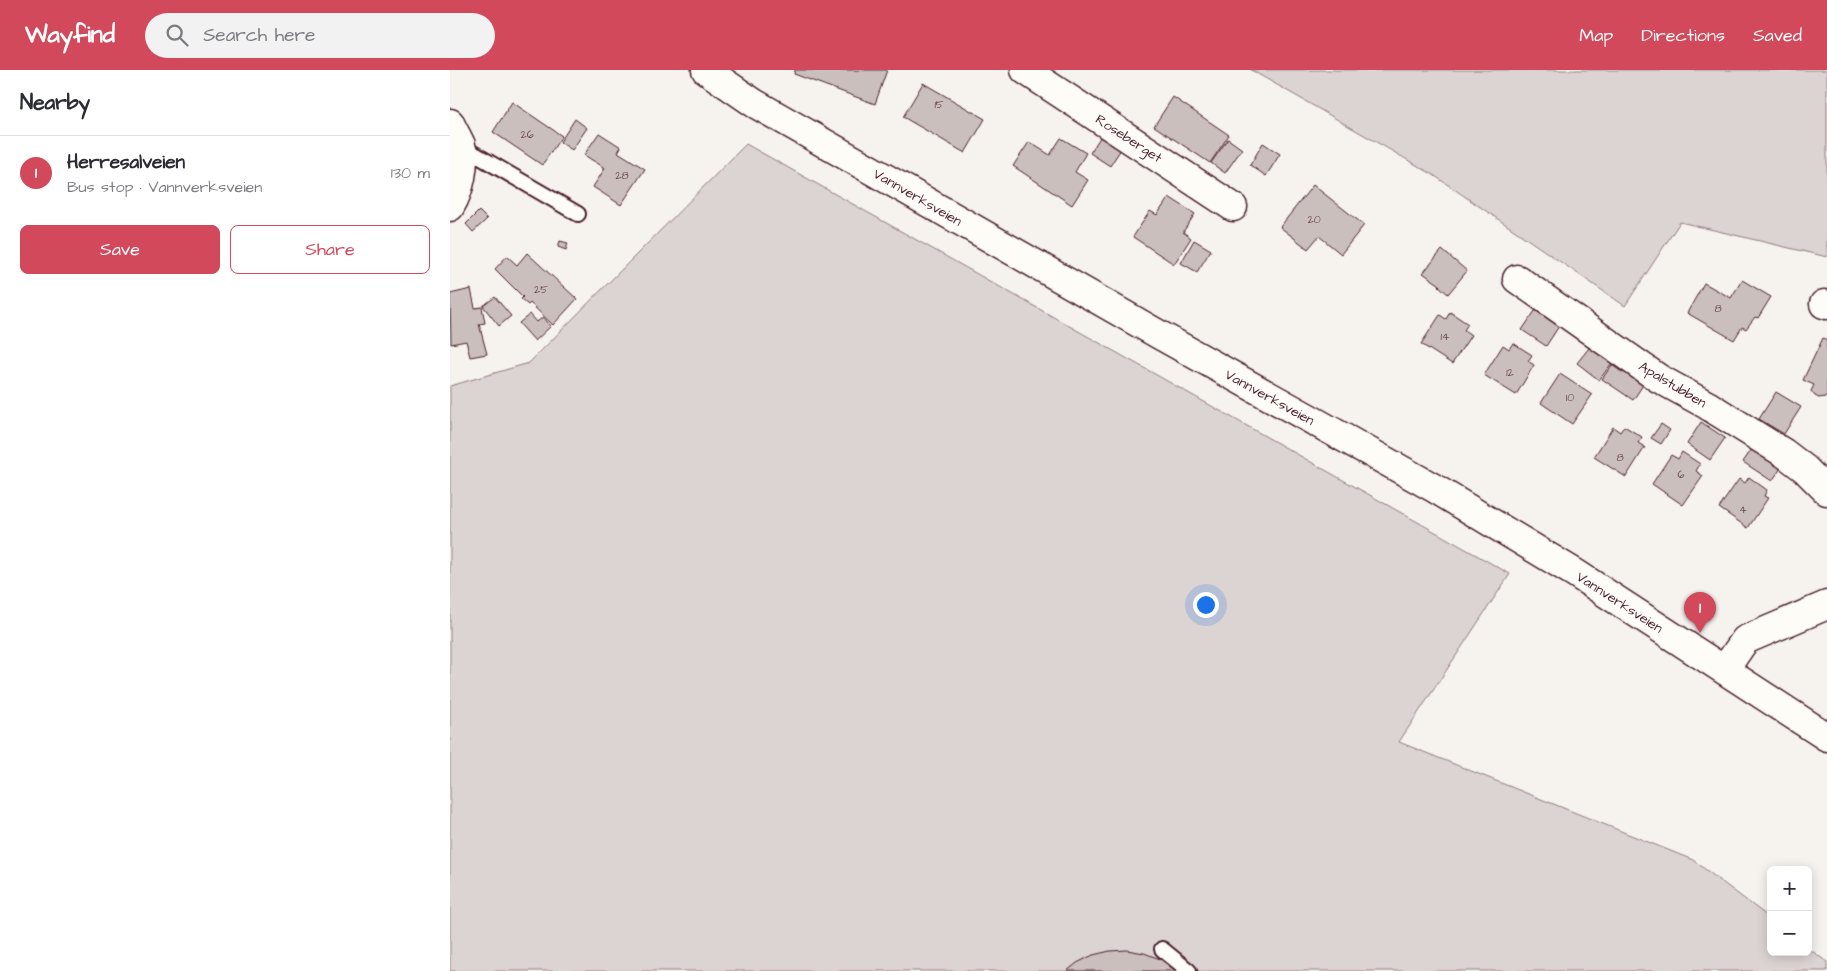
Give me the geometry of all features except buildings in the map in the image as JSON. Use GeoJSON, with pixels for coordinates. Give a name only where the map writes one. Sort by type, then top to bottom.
{"type":"FeatureCollection","features":[{"type":"Feature","properties":{"kind":"main road","name":"Vannverksveien"},"geometry":{"type":"LineString","coordinates":[[706,70],[754,103],[1158,334],[1434,488],[1575,573],[1827,736]]}},
{"type":"Feature","properties":{"kind":"main road","name":"Roseberget"},"geometry":{"type":"LineString","coordinates":[[1025,70],[1233,207]]}},
{"type":"Feature","properties":{"kind":"main road"},"geometry":{"type":"LineString","coordinates":[[450,207],[462,176],[455,134]]}},
{"type":"Feature","properties":{"kind":"main road","name":"Apalstubben"},"geometry":{"type":"LineString","coordinates":[[1517,279],[1658,378],[1784,453],[1805,469],[1827,491]]}},
{"type":"Feature","properties":{"kind":"main road"},"geometry":{"type":"LineString","coordinates":[[1725,669],[1745,640],[1827,605]]}},
{"type":"Feature","properties":{"kind":"lane"},"geometry":{"type":"LineString","coordinates":[[455,134],[578,214]]}},
{"type":"Feature","properties":{"kind":"lane"},"geometry":{"type":"LineString","coordinates":[[1162,949],[1190,971]]}},
{"type":"Feature","properties":{"kind":"shaded area"},"geometry":{"type":"Polygon","coordinates":[[[1251,70],[1827,70],[1827,257],[1680,222],[1625,306],[1432,174],[1251,70]]]}},
{"type":"Feature","properties":{"kind":"shaded area"},"geometry":{"type":"Polygon","coordinates":[[[746,144],[1510,574],[1399,742],[1693,860],[1767,916],[1767,956],[1812,956],[1812,951],[1827,962],[1827,971],[450,971],[450,386],[529,363],[746,144]]]}},
{"type":"Feature","properties":{"kind":"place","name":"Herresalveien"},"geometry":{"type":"Point","coordinates":[1700,633]}}]}
